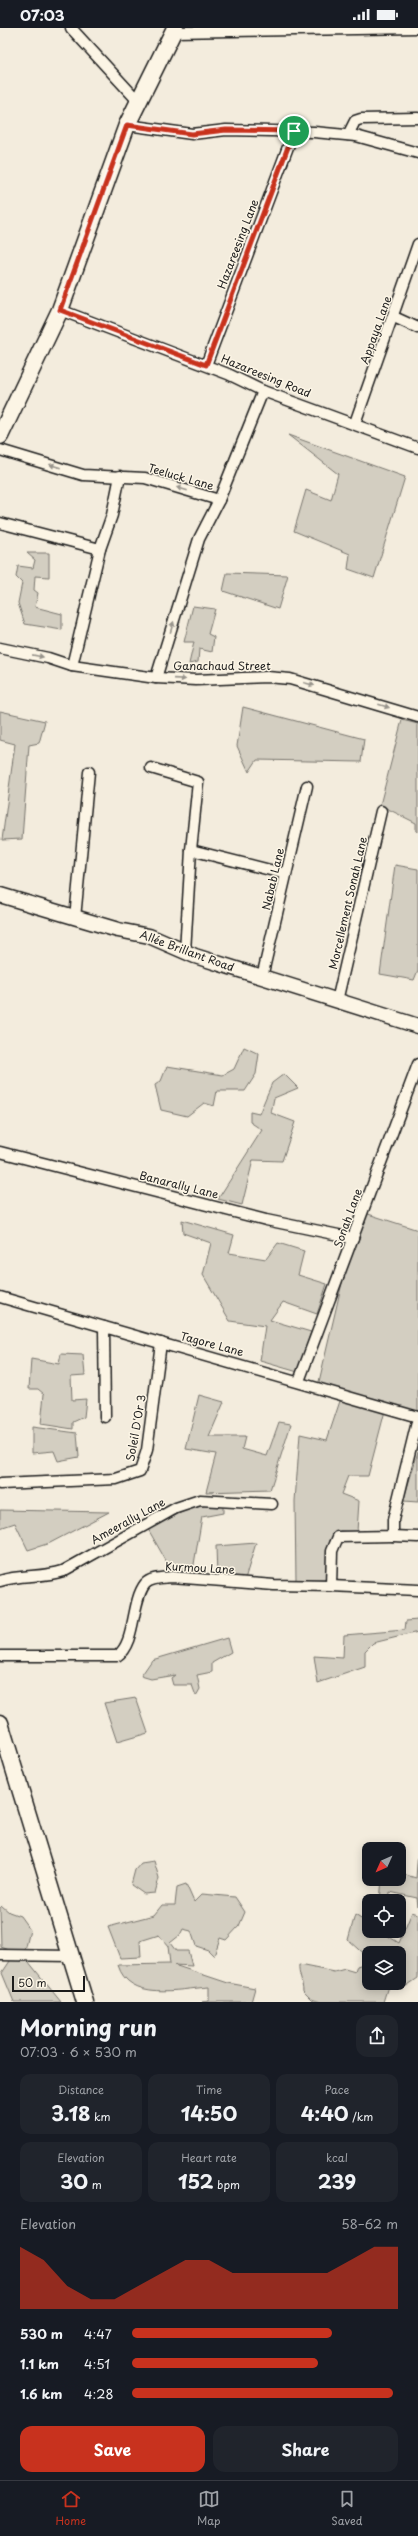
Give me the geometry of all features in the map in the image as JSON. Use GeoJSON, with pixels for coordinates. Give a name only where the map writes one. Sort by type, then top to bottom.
{"type":"FeatureCollection","features":[{"type":"Feature","properties":{"kind":"main road"},"geometry":{"type":"LineString","coordinates":[[0,436],[60,310],[127,125],[174,30]]}},
{"type":"Feature","properties":{"kind":"main road","name":"Allée Brillant Road"},"geometry":{"type":"LineString","coordinates":[[0,895],[75,918],[149,936],[185,952],[418,1026]]}},
{"type":"Feature","properties":{"kind":"main road"},"geometry":{"type":"LineString","coordinates":[[0,1723],[85,2002]]}},
{"type":"Feature","properties":{"kind":"street"},"geometry":{"type":"LineString","coordinates":[[71,28],[138,101]]}},
{"type":"Feature","properties":{"kind":"street"},"geometry":{"type":"LineString","coordinates":[[174,30],[418,28]]}},
{"type":"Feature","properties":{"kind":"street"},"geometry":{"type":"LineString","coordinates":[[348,135],[355,121],[418,118]]}},
{"type":"Feature","properties":{"kind":"street"},"geometry":{"type":"LineString","coordinates":[[127,125],[192,134],[226,130],[294,131],[348,135],[380,141],[418,153]]}},
{"type":"Feature","properties":{"kind":"street","name":"Hazareesing Lane"},"geometry":{"type":"LineString","coordinates":[[206,365],[294,131]]}},
{"type":"Feature","properties":{"kind":"street","name":"Appaya Lane"},"geometry":{"type":"LineString","coordinates":[[355,423],[394,317],[418,244]]}},
{"type":"Feature","properties":{"kind":"street","name":"Hazareesing Road"},"geometry":{"type":"LineString","coordinates":[[60,310],[206,365],[263,391],[355,423],[418,448]]}},
{"type":"Feature","properties":{"kind":"street"},"geometry":{"type":"LineString","coordinates":[[394,317],[418,328]]}},
{"type":"Feature","properties":{"kind":"street"},"geometry":{"type":"LineString","coordinates":[[219,500],[263,391]]}},
{"type":"Feature","properties":{"kind":"street","name":"Teeluck Lane"},"geometry":{"type":"LineString","coordinates":[[0,450],[82,475],[145,478],[219,500],[200,539],[156,678]]}},
{"type":"Feature","properties":{"kind":"street"},"geometry":{"type":"LineString","coordinates":[[72,666],[100,549],[112,515],[120,476]]}},
{"type":"Feature","properties":{"kind":"street"},"geometry":{"type":"LineString","coordinates":[[0,523],[100,549]]}},
{"type":"Feature","properties":{"kind":"street","name":"Ganachaud Street"},"geometry":{"type":"LineString","coordinates":[[0,648],[48,658],[72,666],[156,678],[196,680],[267,677],[290,679],[418,716]]}},
{"type":"Feature","properties":{"kind":"street"},"geometry":{"type":"LineString","coordinates":[[151,768],[198,782],[190,850],[185,952]]}},
{"type":"Feature","properties":{"kind":"street"},"geometry":{"type":"LineString","coordinates":[[75,918],[89,772]]}},
{"type":"Feature","properties":{"kind":"street","name":"Nabab Lane"},"geometry":{"type":"LineString","coordinates":[[262,977],[307,786]]}},
{"type":"Feature","properties":{"kind":"street","name":"Morcellement Sonah Lane"},"geometry":{"type":"LineString","coordinates":[[337,1001],[382,811]]}},
{"type":"Feature","properties":{"kind":"street"},"geometry":{"type":"LineString","coordinates":[[190,850],[286,874]]}},
{"type":"Feature","properties":{"kind":"street","name":"Sonah Lane"},"geometry":{"type":"LineString","coordinates":[[299,1381],[418,1064]]}},
{"type":"Feature","properties":{"kind":"street","name":"Banarally Lane"},"geometry":{"type":"LineString","coordinates":[[0,1152],[266,1220],[353,1238]]}},
{"type":"Feature","properties":{"kind":"street","name":"Tagore Lane"},"geometry":{"type":"LineString","coordinates":[[0,1297],[299,1381],[418,1417]]}},
{"type":"Feature","properties":{"kind":"street"},"geometry":{"type":"LineString","coordinates":[[104,1327],[105,1417]]}},
{"type":"Feature","properties":{"kind":"street","name":"Soleil D'Or 3"},"geometry":{"type":"LineString","coordinates":[[0,1484],[116,1479],[140,1471],[147,1450],[161,1343]]}},
{"type":"Feature","properties":{"kind":"street"},"geometry":{"type":"LineString","coordinates":[[393,1536],[393,1520],[418,1417]]}},
{"type":"Feature","properties":{"kind":"street","name":"Ameerally Lane"},"geometry":{"type":"LineString","coordinates":[[0,1581],[12,1577],[51,1575],[63,1571],[176,1508],[200,1500],[272,1504]]}},
{"type":"Feature","properties":{"kind":"street"},"geometry":{"type":"LineString","coordinates":[[331,1586],[332,1551],[338,1537],[418,1537]]}},
{"type":"Feature","properties":{"kind":"street","name":"Kurmou Lane"},"geometry":{"type":"LineString","coordinates":[[0,1656],[117,1656],[123,1652],[129,1640],[132,1619],[145,1584],[155,1578],[172,1577],[274,1585],[418,1590]]}},
{"type":"Feature","properties":{"kind":"street"},"geometry":{"type":"LineString","coordinates":[[0,1956],[71,1956]]}},
{"type":"Feature","properties":{"kind":"shaded area"},"geometry":{"type":"Polygon","coordinates":[[[288,435],[405,477],[374,578],[348,569],[350,554],[294,531],[306,490],[331,500],[338,474],[288,435]]]}},
{"type":"Feature","properties":{"kind":"shaded area"},"geometry":{"type":"Polygon","coordinates":[[[27,553],[49,553],[49,577],[35,576],[34,590],[38,593],[35,607],[62,614],[62,630],[25,624],[18,603],[22,583],[16,577],[18,566],[33,568],[35,560],[27,553]]]}},
{"type":"Feature","properties":{"kind":"shaded area"},"geometry":{"type":"Polygon","coordinates":[[[227,573],[288,575],[278,609],[223,591],[227,573]]]}},
{"type":"Feature","properties":{"kind":"shaded area"},"geometry":{"type":"Polygon","coordinates":[[[193,606],[215,609],[208,634],[214,637],[212,652],[199,649],[198,662],[189,664],[194,642],[184,642],[193,606]]]}},
{"type":"Feature","properties":{"kind":"shaded area"},"geometry":{"type":"Polygon","coordinates":[[[243,707],[364,739],[361,762],[257,760],[249,772],[237,746],[243,707]]]}},
{"type":"Feature","properties":{"kind":"shaded area"},"geometry":{"type":"Polygon","coordinates":[[[0,711],[45,721],[39,743],[29,745],[22,839],[2,840],[15,744],[0,740],[0,711]]]}},
{"type":"Feature","properties":{"kind":"shaded area"},"geometry":{"type":"Polygon","coordinates":[[[402,720],[418,724],[418,832],[416,831],[416,823],[380,805],[402,720]]]}},
{"type":"Feature","properties":{"kind":"shaded area"},"geometry":{"type":"Polygon","coordinates":[[[395,865],[418,869],[418,970],[414,980],[380,974],[395,865]]]}},
{"type":"Feature","properties":{"kind":"shaded area"},"geometry":{"type":"Polygon","coordinates":[[[244,1047],[259,1054],[256,1074],[245,1091],[217,1091],[214,1106],[204,1103],[187,1116],[161,1110],[155,1085],[161,1081],[167,1066],[223,1075],[234,1069],[244,1047]]]}},
{"type":"Feature","properties":{"kind":"shaded area"},"geometry":{"type":"Polygon","coordinates":[[[284,1074],[298,1088],[274,1098],[271,1113],[295,1122],[282,1161],[253,1160],[242,1205],[218,1199],[262,1130],[250,1122],[250,1112],[259,1114],[272,1083],[284,1074]]]}},
{"type":"Feature","properties":{"kind":"shaded area"},"geometry":{"type":"Polygon","coordinates":[[[365,1213],[418,1230],[418,1417],[386,1407],[368,1476],[348,1476],[341,1494],[359,1501],[357,1532],[341,1531],[330,1540],[326,1580],[296,1581],[295,1501],[300,1434],[327,1440],[340,1401],[385,1407],[318,1386],[352,1240],[365,1213]]]}},
{"type":"Feature","properties":{"kind":"shaded area"},"geometry":{"type":"Polygon","coordinates":[[[182,1220],[234,1235],[229,1253],[266,1259],[278,1243],[304,1251],[298,1275],[327,1284],[317,1314],[283,1302],[270,1320],[311,1332],[298,1372],[260,1361],[265,1326],[230,1321],[203,1275],[211,1243],[183,1233],[182,1220]]]}},
{"type":"Feature","properties":{"kind":"shaded area"},"geometry":{"type":"Polygon","coordinates":[[[61,1354],[83,1355],[85,1375],[71,1376],[72,1400],[86,1399],[84,1417],[73,1422],[73,1429],[41,1424],[44,1394],[38,1389],[29,1389],[31,1359],[59,1364],[61,1354]]]}},
{"type":"Feature","properties":{"kind":"shaded area"},"geometry":{"type":"Polygon","coordinates":[[[199,1395],[224,1402],[209,1437],[245,1437],[242,1449],[267,1456],[279,1422],[291,1424],[270,1490],[206,1492],[216,1454],[186,1449],[199,1395]]]}},
{"type":"Feature","properties":{"kind":"shaded area"},"geometry":{"type":"Polygon","coordinates":[[[32,1427],[77,1433],[79,1457],[58,1461],[54,1451],[32,1453],[32,1427]]]}},
{"type":"Feature","properties":{"kind":"shaded area"},"geometry":{"type":"Polygon","coordinates":[[[418,1452],[418,1502],[403,1501],[418,1452]]]}},
{"type":"Feature","properties":{"kind":"shaded area"},"geometry":{"type":"Polygon","coordinates":[[[223,1503],[223,1513],[202,1517],[192,1576],[173,1573],[148,1529],[190,1508],[223,1503]]]}},
{"type":"Feature","properties":{"kind":"shaded area"},"geometry":{"type":"Polygon","coordinates":[[[0,1510],[109,1512],[50,1543],[28,1550],[15,1523],[0,1528],[0,1510]]]}},
{"type":"Feature","properties":{"kind":"shaded area"},"geometry":{"type":"Polygon","coordinates":[[[256,1543],[245,1579],[217,1577],[216,1546],[256,1543]]]}},
{"type":"Feature","properties":{"kind":"shaded area"},"geometry":{"type":"Polygon","coordinates":[[[418,1620],[418,1632],[373,1643],[365,1651],[365,1667],[318,1683],[314,1656],[343,1658],[344,1635],[405,1630],[406,1621],[418,1620]]]}},
{"type":"Feature","properties":{"kind":"shaded area"},"geometry":{"type":"Polygon","coordinates":[[[227,1638],[231,1652],[212,1663],[212,1672],[197,1675],[200,1689],[196,1696],[192,1685],[173,1685],[171,1678],[175,1675],[151,1679],[141,1676],[152,1660],[227,1638]]]}},
{"type":"Feature","properties":{"kind":"shaded area"},"geometry":{"type":"Polygon","coordinates":[[[136,1698],[148,1733],[117,1742],[104,1703],[136,1698]]]}},
{"type":"Feature","properties":{"kind":"shaded area"},"geometry":{"type":"Polygon","coordinates":[[[418,1850],[418,1906],[417,1898],[406,1896],[406,1894],[390,1892],[390,1894],[381,1894],[381,1886],[406,1886],[406,1875],[416,1878],[418,1850]]]}},
{"type":"Feature","properties":{"kind":"shaded area"},"geometry":{"type":"Polygon","coordinates":[[[154,1861],[159,1878],[155,1893],[144,1894],[131,1885],[135,1870],[141,1863],[154,1861]]]}},
{"type":"Feature","properties":{"kind":"shaded area"},"geometry":{"type":"Polygon","coordinates":[[[186,1884],[194,1902],[202,1894],[235,1897],[245,1912],[239,1926],[226,1940],[220,1938],[214,1956],[208,1950],[196,1946],[191,1931],[183,1929],[180,1935],[170,1943],[176,1951],[188,1951],[192,1966],[174,1965],[228,1983],[255,1988],[251,2002],[202,2002],[209,2001],[209,1987],[156,1991],[144,1989],[133,1984],[124,1977],[118,1965],[170,1964],[168,1946],[159,1935],[140,1941],[141,1957],[120,1958],[108,1927],[154,1915],[162,1905],[175,1905],[177,1887],[186,1884]]]}},
{"type":"Feature","properties":{"kind":"shaded area"},"geometry":{"type":"Polygon","coordinates":[[[2,1906],[9,1912],[20,1916],[30,1930],[25,1951],[15,1952],[1,1947],[0,1908],[2,1906]]]}},
{"type":"Feature","properties":{"kind":"shaded area"},"geometry":{"type":"Polygon","coordinates":[[[412,1912],[418,1914],[418,1978],[406,1986],[406,1946],[362,1946],[362,1953],[348,1940],[355,1915],[362,1920],[362,1938],[391,1938],[399,1943],[401,1938],[406,1938],[406,1926],[412,1912]]]}},
{"type":"Feature","properties":{"kind":"shaded area"},"geometry":{"type":"Polygon","coordinates":[[[12,1958],[28,1961],[61,2002],[14,2002],[2,1973],[12,1958]]]}},
{"type":"Feature","properties":{"kind":"shaded area"},"geometry":{"type":"Polygon","coordinates":[[[362,1964],[362,1990],[387,1990],[383,2002],[321,2002],[311,1999],[303,1991],[299,1965],[334,1972],[345,1969],[355,1972],[357,1966],[362,1964]]]}},
{"type":"Feature","properties":{"kind":"route"},"geometry":{"type":"LineString","coordinates":[[127,125],[192,134],[226,130],[294,131],[206,365],[60,310],[127,125]]}}]}
